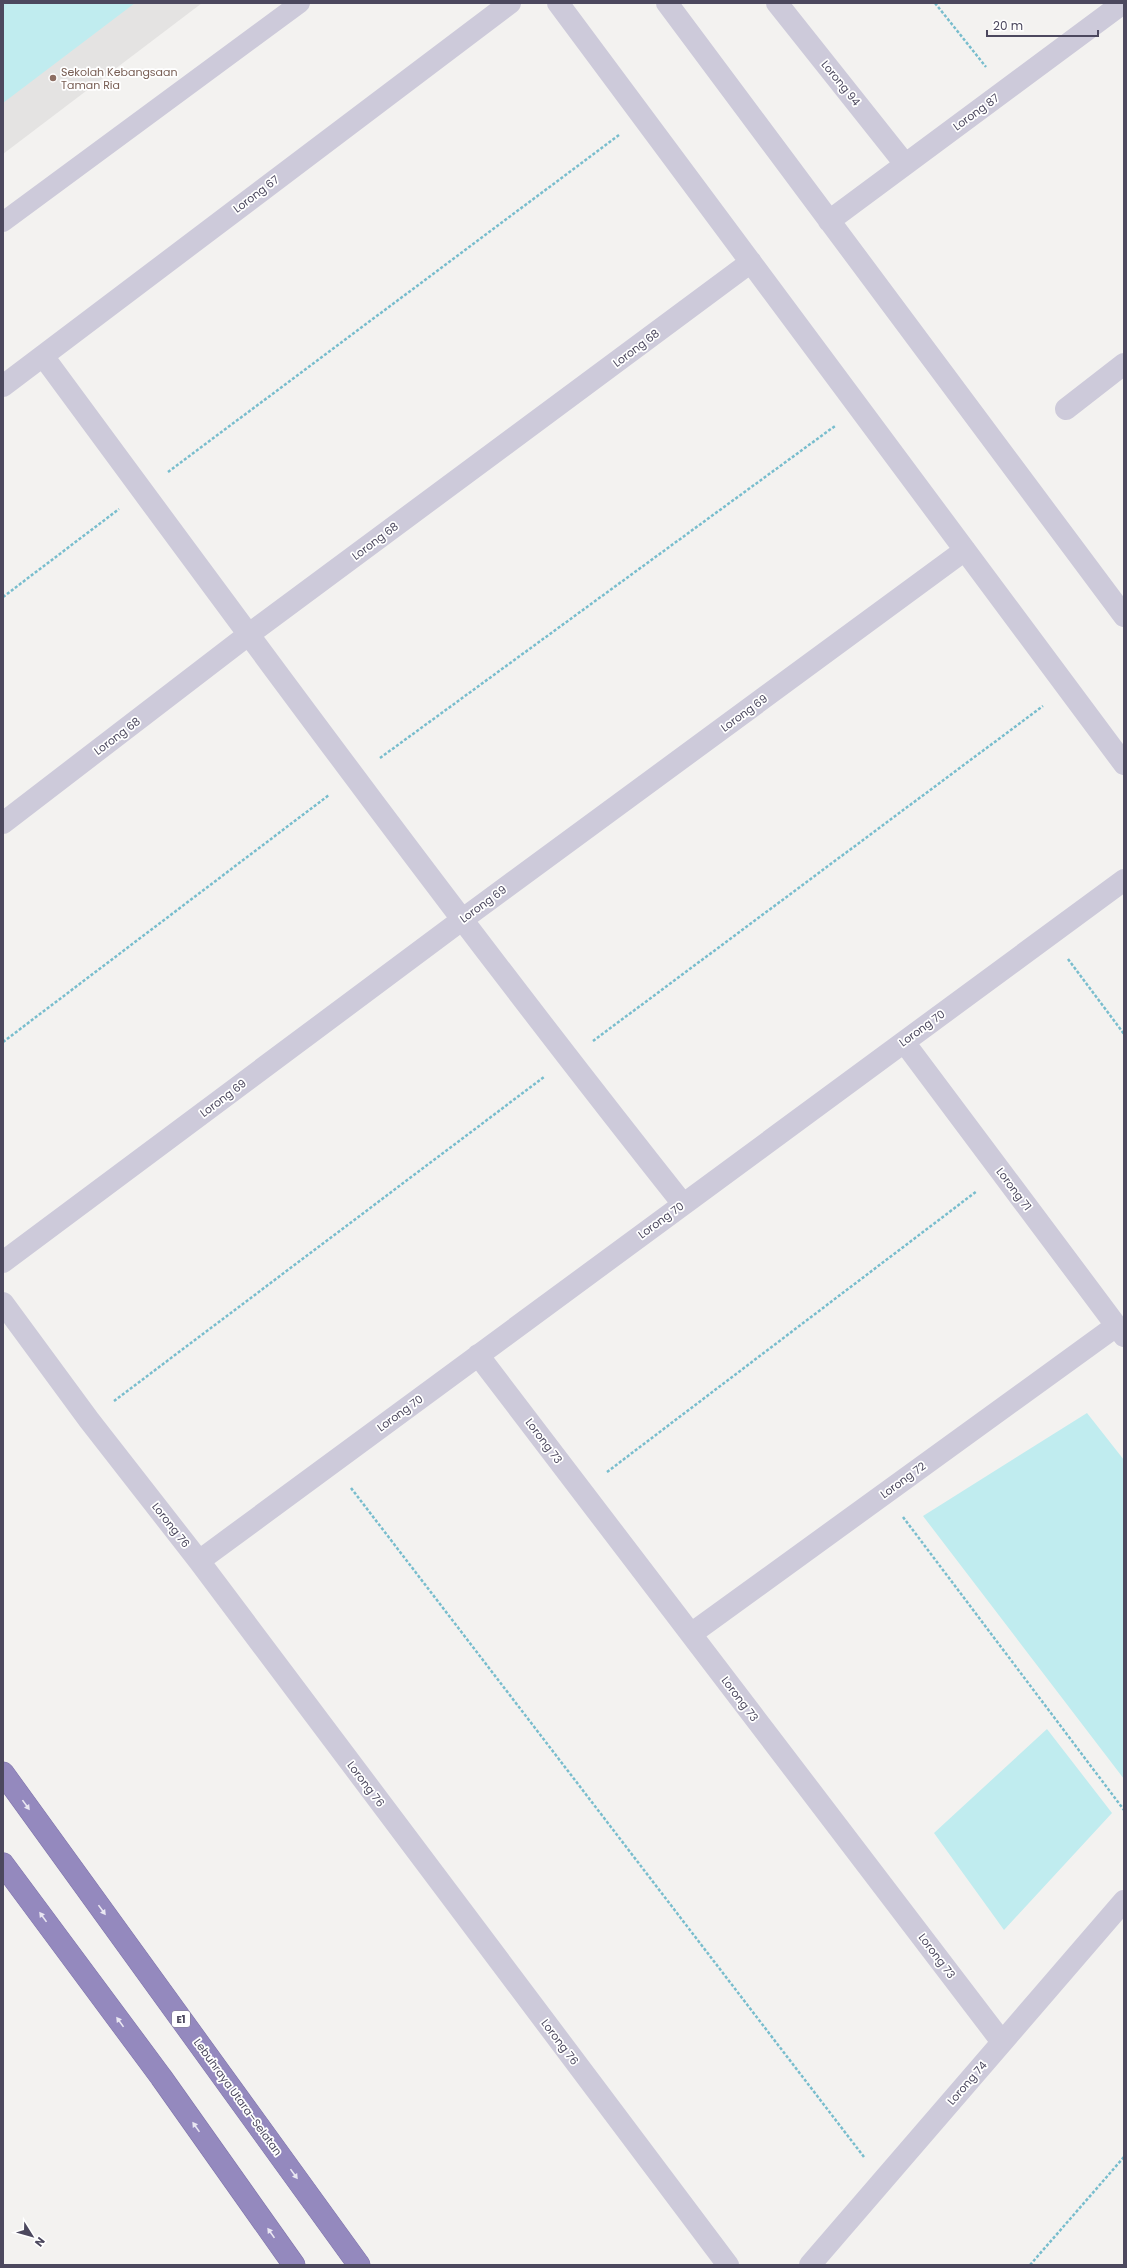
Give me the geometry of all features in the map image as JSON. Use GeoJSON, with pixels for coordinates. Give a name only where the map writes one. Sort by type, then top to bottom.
{"type":"FeatureCollection","features":[{"type":"Feature","properties":{"kind":"highway","name":"Lebuhraya Utara–Selatan"},"geometry":{"type":"LineString","coordinates":[[3,1773],[360,2265]]}},
{"type":"Feature","properties":{"kind":"highway"},"geometry":{"type":"LineString","coordinates":[[3,1864],[161,2077],[294,2265]]}},
{"type":"Feature","properties":{"kind":"street","name":"Lorong 67"},"geometry":{"type":"LineString","coordinates":[[3,386],[510,3]]}},
{"type":"Feature","properties":{"kind":"street"},"geometry":{"type":"LineString","coordinates":[[558,3],[1124,764]]}},
{"type":"Feature","properties":{"kind":"street"},"geometry":{"type":"LineString","coordinates":[[667,3],[1124,616]]}},
{"type":"Feature","properties":{"kind":"street","name":"Lorong 94"},"geometry":{"type":"LineString","coordinates":[[777,3],[905,164]]}},
{"type":"Feature","properties":{"kind":"street","name":"Lorong 87"},"geometry":{"type":"LineString","coordinates":[[829,221],[1123,3]]}},
{"type":"Feature","properties":{"kind":"street","name":"Lorong 68"},"geometry":{"type":"LineString","coordinates":[[3,823],[248,635],[751,262]]}},
{"type":"Feature","properties":{"kind":"street"},"geometry":{"type":"LineString","coordinates":[[43,356],[248,635],[462,919],[568,1059],[683,1204]]}},
{"type":"Feature","properties":{"kind":"street"},"geometry":{"type":"LineString","coordinates":[[1066,409],[1124,364]]}},
{"type":"Feature","properties":{"kind":"street","name":"Lorong 69"},"geometry":{"type":"LineString","coordinates":[[3,1262],[462,919],[965,550]]}},
{"type":"Feature","properties":{"kind":"street","name":"Lorong 70"},"geometry":{"type":"LineString","coordinates":[[199,1561],[1124,880]]}},
{"type":"Feature","properties":{"kind":"street","name":"Lorong 71"},"geometry":{"type":"LineString","coordinates":[[904,1042],[1120,1331]]}},
{"type":"Feature","properties":{"kind":"street","name":"Lorong 76"},"geometry":{"type":"LineString","coordinates":[[3,1303],[89,1420],[199,1561],[728,2265]]}},
{"type":"Feature","properties":{"kind":"street","name":"Lorong 72"},"geometry":{"type":"LineString","coordinates":[[690,1634],[885,1493],[1120,1331]]}},
{"type":"Feature","properties":{"kind":"street","name":"Lorong 73"},"geometry":{"type":"LineString","coordinates":[[478,1355],[1002,2042]]}},
{"type":"Feature","properties":{"kind":"street","name":"Lorong 74"},"geometry":{"type":"LineString","coordinates":[[810,2265],[1124,1901]]}},
{"type":"Feature","properties":{"kind":"lane"},"geometry":{"type":"LineString","coordinates":[[3,222],[300,3]]}},
{"type":"Feature","properties":{"kind":"path"},"geometry":{"type":"LineString","coordinates":[[935,3],[1005,91]]}},
{"type":"Feature","properties":{"kind":"path"},"geometry":{"type":"LineString","coordinates":[[3,597],[142,491],[643,117]]}},
{"type":"Feature","properties":{"kind":"path"},"geometry":{"type":"LineString","coordinates":[[3,1042],[355,776],[859,408]]}},
{"type":"Feature","properties":{"kind":"path"},"geometry":{"type":"LineString","coordinates":[[89,1420],[568,1059],[1067,687]]}},
{"type":"Feature","properties":{"kind":"path"},"geometry":{"type":"LineString","coordinates":[[1050,935],[1124,1034]]}},
{"type":"Feature","properties":{"kind":"path"},"geometry":{"type":"LineString","coordinates":[[582,1490],[1002,1172]]}},
{"type":"Feature","properties":{"kind":"path"},"geometry":{"type":"LineString","coordinates":[[332,1463],[882,2182]]}},
{"type":"Feature","properties":{"kind":"path"},"geometry":{"type":"LineString","coordinates":[[885,1493],[1124,1810]]}},
{"type":"Feature","properties":{"kind":"path"},"geometry":{"type":"LineString","coordinates":[[1030,2265],[1124,2157]]}},
{"type":"Feature","properties":{"kind":"shaded area","name":"Sekolah Kebangsaan Taman Ria"},"geometry":{"type":"Polygon","coordinates":[[[3,3],[202,3],[3,154],[3,3]]]}},
{"type":"Feature","properties":{"kind":"shaded area"},"geometry":{"type":"Polygon","coordinates":[[[3,3],[135,3],[3,103],[3,3]]]}},
{"type":"Feature","properties":{"kind":"shaded area"},"geometry":{"type":"Polygon","coordinates":[[[1087,1413],[1124,1460],[1124,1779],[923,1516],[1087,1413]]]}},
{"type":"Feature","properties":{"kind":"shaded area"},"geometry":{"type":"Polygon","coordinates":[[[1047,1729],[1112,1813],[1004,1930],[934,1833],[1047,1729]]]}},
{"type":"Feature","properties":{"kind":"place","name":"Sekolah Kebangsaan Taman Ria"},"geometry":{"type":"Point","coordinates":[53,78]}}]}
